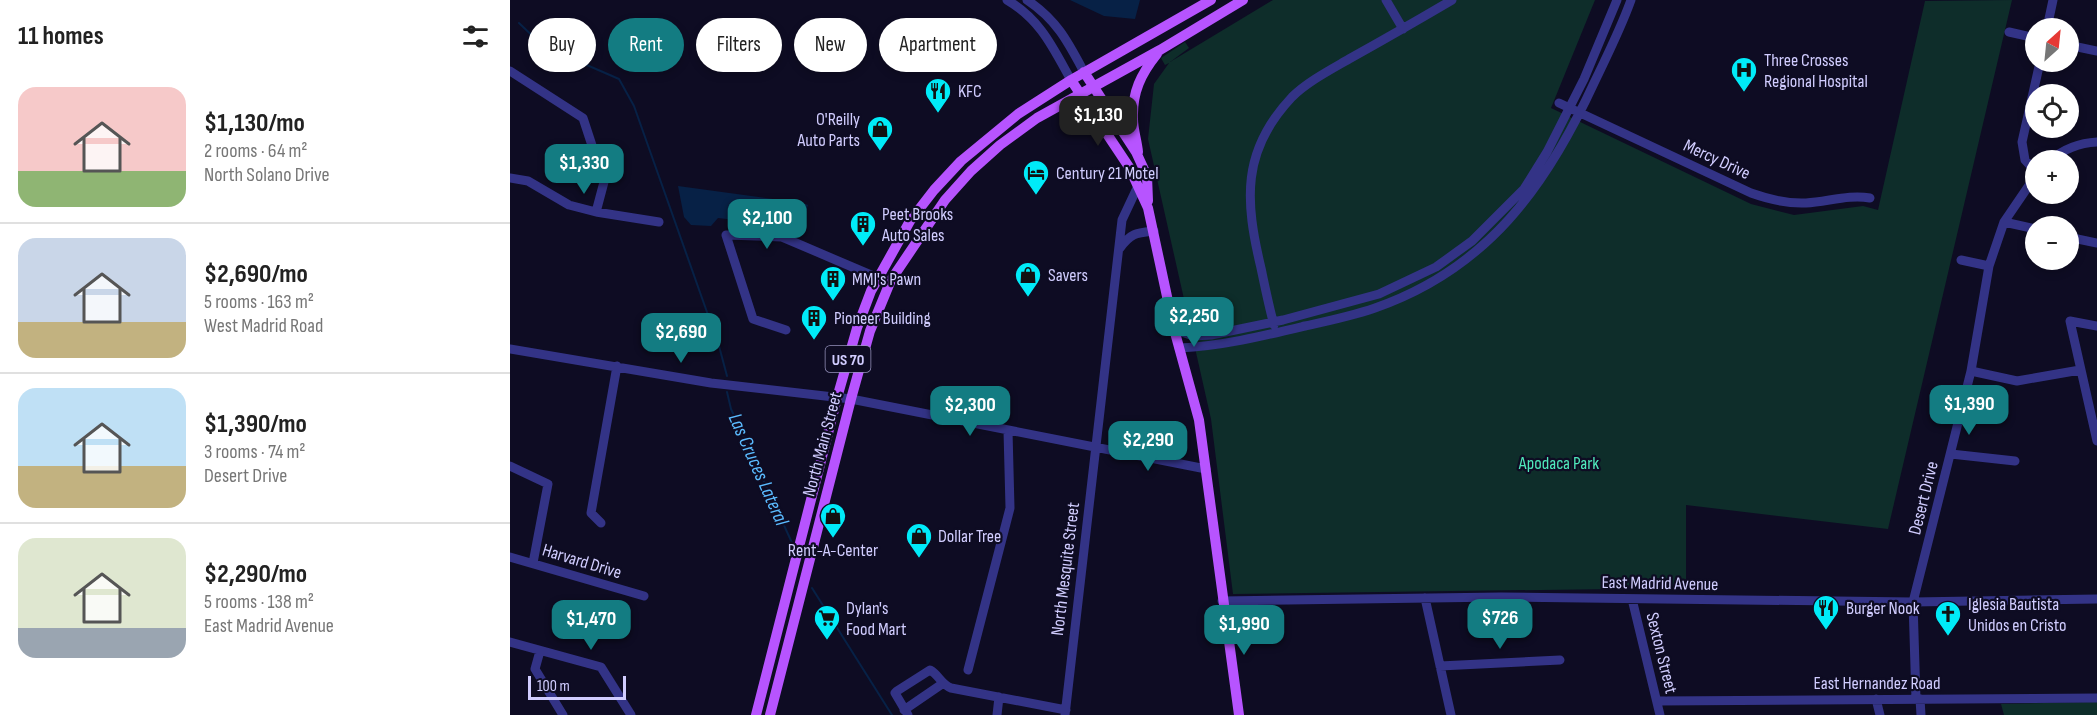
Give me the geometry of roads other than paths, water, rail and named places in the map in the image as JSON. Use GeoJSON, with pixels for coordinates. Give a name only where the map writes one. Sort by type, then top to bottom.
{"type":"FeatureCollection","features":[{"type":"Feature","properties":{"kind":"main road","name":"North Main Street"},"geometry":{"type":"LineString","coordinates":[[756,715],[857,328],[878,278],[910,221],[961,161],[1018,114],[1084,72],[1210,0]]}},
{"type":"Feature","properties":{"kind":"main road","name":"North Main Street"},"geometry":{"type":"LineString","coordinates":[[770,715],[851,399],[870,331],[891,280],[945,200],[971,171],[1000,145],[1036,118],[1160,50],[1243,0]]}},
{"type":"Feature","properties":{"kind":"main road"},"geometry":{"type":"LineString","coordinates":[[1139,158],[1133,120],[1135,98],[1144,70],[1160,50]]}},
{"type":"Feature","properties":{"kind":"main road"},"geometry":{"type":"LineString","coordinates":[[1084,72],[1139,158],[1147,177],[1148,207]]}},
{"type":"Feature","properties":{"kind":"main road"},"geometry":{"type":"LineString","coordinates":[[1071,80],[1129,167],[1148,207],[1174,329],[1199,420],[1239,715]]}},
{"type":"Feature","properties":{"kind":"main road"},"geometry":{"type":"LineString","coordinates":[[878,278],[891,280]]}},
{"type":"Feature","properties":{"kind":"main road"},"geometry":{"type":"LineString","coordinates":[[808,509],[821,513]]}},
{"type":"Feature","properties":{"kind":"street"},"geometry":{"type":"LineString","coordinates":[[1023,11],[1029,0],[1053,20],[1064,34],[1084,72]]}},
{"type":"Feature","properties":{"kind":"street"},"geometry":{"type":"LineString","coordinates":[[1386,0],[1403,29]]}},
{"type":"Feature","properties":{"kind":"street"},"geometry":{"type":"LineString","coordinates":[[1277,333],[1254,240],[1250,208],[1251,178],[1258,149],[1273,121],[1294,96],[1326,73],[1452,0]]}},
{"type":"Feature","properties":{"kind":"street"},"geometry":{"type":"LineString","coordinates":[[1174,329],[1187,334],[1200,335],[1273,322],[1379,294],[1436,267],[1472,241],[1524,189],[1570,109],[1617,0]]}},
{"type":"Feature","properties":{"kind":"street"},"geometry":{"type":"LineString","coordinates":[[1179,348],[1223,345],[1375,308],[1428,284],[1473,254],[1514,215],[1544,176],[1581,114],[1631,0]]}},
{"type":"Feature","properties":{"kind":"street"},"geometry":{"type":"LineString","coordinates":[[2050,18],[2054,0]]}},
{"type":"Feature","properties":{"kind":"street"},"geometry":{"type":"LineString","coordinates":[[1013,2],[1043,31],[1071,80]]}},
{"type":"Feature","properties":{"kind":"street"},"geometry":{"type":"LineString","coordinates":[[2009,32],[2025,36]]}},
{"type":"Feature","properties":{"kind":"street"},"geometry":{"type":"LineString","coordinates":[[2079,47],[2097,51]]}},
{"type":"Feature","properties":{"kind":"street"},"geometry":{"type":"LineString","coordinates":[[510,71],[584,118],[604,182],[596,212]]}},
{"type":"Feature","properties":{"kind":"street","name":"Desert Drive"},"geometry":{"type":"LineString","coordinates":[[2025,160],[2022,142],[2038,72]]}},
{"type":"Feature","properties":{"kind":"street","name":"Mercy Drive"},"geometry":{"type":"LineString","coordinates":[[1559,103],[1765,198],[1804,203],[1853,196],[1870,198]]}},
{"type":"Feature","properties":{"kind":"street"},"geometry":{"type":"LineString","coordinates":[[2066,150],[2080,143],[2097,142]]}},
{"type":"Feature","properties":{"kind":"street"},"geometry":{"type":"LineString","coordinates":[[510,178],[528,181],[569,205],[596,212],[659,222]]}},
{"type":"Feature","properties":{"kind":"street","name":"North Mesquite Street"},"geometry":{"type":"LineString","coordinates":[[1065,712],[1122,220],[1138,186]]}},
{"type":"Feature","properties":{"kind":"street","name":"Desert Drive"},"geometry":{"type":"LineString","coordinates":[[1921,715],[1918,699],[1913,602],[1971,371],[1989,266],[2004,222],[2025,190]]}},
{"type":"Feature","properties":{"kind":"street"},"geometry":{"type":"LineString","coordinates":[[1506,208],[1514,215]]}},
{"type":"Feature","properties":{"kind":"street"},"geometry":{"type":"LineString","coordinates":[[2004,222],[2025,227]]}},
{"type":"Feature","properties":{"kind":"street"},"geometry":{"type":"LineString","coordinates":[[1120,248],[1127,238],[1136,233],[1154,231]]}},
{"type":"Feature","properties":{"kind":"street"},"geometry":{"type":"LineString","coordinates":[[786,330],[753,318],[726,235],[782,237],[878,278]]}},
{"type":"Feature","properties":{"kind":"street"},"geometry":{"type":"LineString","coordinates":[[2079,239],[2097,243]]}},
{"type":"Feature","properties":{"kind":"street"},"geometry":{"type":"LineString","coordinates":[[1961,260],[1989,266]]}},
{"type":"Feature","properties":{"kind":"street"},"geometry":{"type":"LineString","coordinates":[[1423,274],[1428,284]]}},
{"type":"Feature","properties":{"kind":"street"},"geometry":{"type":"LineString","coordinates":[[2097,326],[2070,321],[2080,370],[2094,417],[2097,441]]}},
{"type":"Feature","properties":{"kind":"street"},"geometry":{"type":"LineString","coordinates":[[510,349],[711,382],[851,399],[1206,470]]}},
{"type":"Feature","properties":{"kind":"street"},"geometry":{"type":"LineString","coordinates":[[601,523],[591,513],[617,366]]}},
{"type":"Feature","properties":{"kind":"street"},"geometry":{"type":"LineString","coordinates":[[1971,371],[2017,381],[2080,370]]}},
{"type":"Feature","properties":{"kind":"street"},"geometry":{"type":"LineString","coordinates":[[968,670],[1010,508],[1008,431]]}},
{"type":"Feature","properties":{"kind":"street"},"geometry":{"type":"LineString","coordinates":[[1951,454],[2015,461]]}},
{"type":"Feature","properties":{"kind":"street"},"geometry":{"type":"LineString","coordinates":[[510,466],[548,484],[533,563]]}},
{"type":"Feature","properties":{"kind":"street","name":"Harvard Drive"},"geometry":{"type":"LineString","coordinates":[[510,557],[644,596]]}},
{"type":"Feature","properties":{"kind":"street"},"geometry":{"type":"LineString","coordinates":[[1425,598],[1451,715]]}},
{"type":"Feature","properties":{"kind":"street","name":"East Madrid Avenue"},"geometry":{"type":"LineString","coordinates":[[1222,601],[1425,598],[1913,602],[2097,599]]}},
{"type":"Feature","properties":{"kind":"street","name":"Sexton Street"},"geometry":{"type":"LineString","coordinates":[[1632,599],[1660,715]]}},
{"type":"Feature","properties":{"kind":"street"},"geometry":{"type":"LineString","coordinates":[[510,642],[601,667],[632,715]]}},
{"type":"Feature","properties":{"kind":"street"},"geometry":{"type":"LineString","coordinates":[[540,651],[535,669],[563,715]]}},
{"type":"Feature","properties":{"kind":"street"},"geometry":{"type":"LineString","coordinates":[[1440,666],[1560,660]]}},
{"type":"Feature","properties":{"kind":"street"},"geometry":{"type":"LineString","coordinates":[[942,684],[906,712],[896,696],[897,691],[930,670],[935,673],[942,684],[951,688],[1065,712]]}},
{"type":"Feature","properties":{"kind":"street"},"geometry":{"type":"LineString","coordinates":[[997,715],[999,697]]}},
{"type":"Feature","properties":{"kind":"street","name":"East Hernandez Road"},"geometry":{"type":"LineString","coordinates":[[1657,701],[2097,698]]}},
{"type":"Feature","properties":{"kind":"street"},"geometry":{"type":"LineString","coordinates":[[1876,699],[1880,715]]}},
{"type":"Feature","properties":{"kind":"water"},"geometry":{"type":"Polygon","coordinates":[[[1070,0],[1140,0],[1135,19],[1104,16],[1070,0]]]}},
{"type":"Feature","properties":{"kind":"water"},"geometry":{"type":"Polygon","coordinates":[[[678,186],[808,205],[800,231],[777,225],[718,218],[711,226],[691,225],[684,217],[678,186]]]}},
{"type":"Feature","properties":{"kind":"waterway","name":"Las Cruces Lateral"},"geometry":{"type":"LineString","coordinates":[[519,23],[543,46],[619,79],[634,106],[719,346],[727,376]]}},
{"type":"Feature","properties":{"kind":"waterway","name":"Las Cruces Lateral"},"geometry":{"type":"LineString","coordinates":[[727,392],[731,409],[793,545]]}},
{"type":"Feature","properties":{"kind":"waterway","name":"Las Cruces Lateral"},"geometry":{"type":"LineString","coordinates":[[812,588],[892,715]]}},
{"type":"Feature","properties":{"kind":"place","name":"Three Crosses Regional Hospital"},"geometry":{"type":"Point","coordinates":[1744,93]}},
{"type":"Feature","properties":{"kind":"place","name":"KFC"},"geometry":{"type":"Point","coordinates":[938,114]}},
{"type":"Feature","properties":{"kind":"place","name":"O'Reilly Auto Parts"},"geometry":{"type":"Point","coordinates":[880,152]}},
{"type":"Feature","properties":{"kind":"place","name":"Century 21 Motel"},"geometry":{"type":"Point","coordinates":[1036,196]}},
{"type":"Feature","properties":{"kind":"place","name":"Peet Brooks Auto Sales"},"geometry":{"type":"Point","coordinates":[863,247]}},
{"type":"Feature","properties":{"kind":"place","name":"Savers"},"geometry":{"type":"Point","coordinates":[1028,298]}},
{"type":"Feature","properties":{"kind":"place","name":"MMJ's Pawn"},"geometry":{"type":"Point","coordinates":[833,302]}},
{"type":"Feature","properties":{"kind":"place","name":"Pioneer Building"},"geometry":{"type":"Point","coordinates":[814,341]}},
{"type":"Feature","properties":{"kind":"place","name":"Rent-A-Center"},"geometry":{"type":"Point","coordinates":[833,539]}},
{"type":"Feature","properties":{"kind":"place","name":"Dollar Tree"},"geometry":{"type":"Point","coordinates":[919,559]}},
{"type":"Feature","properties":{"kind":"place","name":"Burger Nook"},"geometry":{"type":"Point","coordinates":[1826,631]}},
{"type":"Feature","properties":{"kind":"place","name":"Iglesia Bautista Unidos en Cristo"},"geometry":{"type":"Point","coordinates":[1948,637]}},
{"type":"Feature","properties":{"kind":"place","name":"Dylan's Food Mart"},"geometry":{"type":"Point","coordinates":[827,641]}},
{"type":"Feature","properties":{"kind":"park label","name":"Apodaca Park"},"geometry":{"type":"Point","coordinates":[1559,463]}}]}
